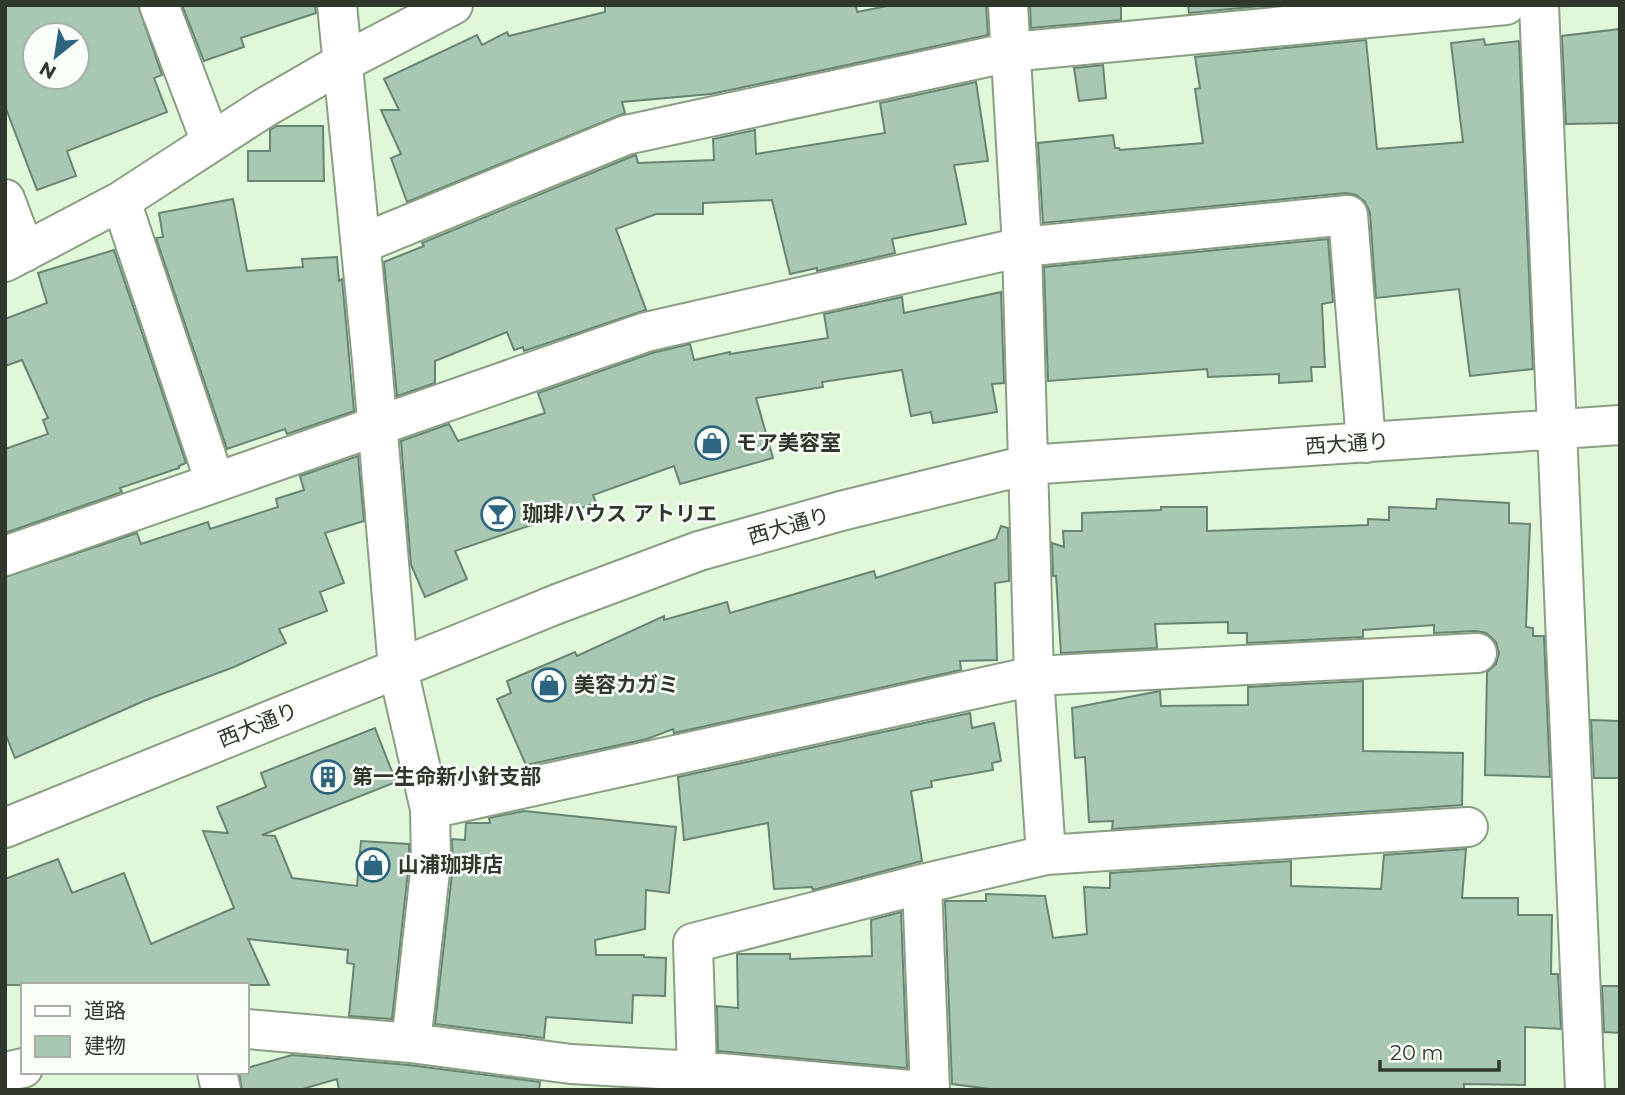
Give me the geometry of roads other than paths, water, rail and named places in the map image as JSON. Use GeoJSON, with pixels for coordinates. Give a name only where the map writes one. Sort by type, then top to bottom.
{"type":"FeatureCollection","features":[{"type":"Feature","properties":{"kind":"street"},"geometry":{"type":"LineString","coordinates":[[159,5],[211,142]]}},
{"type":"Feature","properties":{"kind":"street"},"geometry":{"type":"LineString","coordinates":[[337,5],[378,427],[398,669],[430,809],[431,863],[411,1042]]}},
{"type":"Feature","properties":{"kind":"street"},"geometry":{"type":"LineString","coordinates":[[5,199],[15,257],[121,201],[211,142],[342,63],[453,5]]}},
{"type":"Feature","properties":{"kind":"street"},"geometry":{"type":"LineString","coordinates":[[1008,5],[1023,247],[1034,676],[1046,855]]}},
{"type":"Feature","properties":{"kind":"street"},"geometry":{"type":"LineString","coordinates":[[361,244],[626,135],[1011,52],[1507,5]]}},
{"type":"Feature","properties":{"kind":"street"},"geometry":{"type":"LineString","coordinates":[[1539,5],[1585,1090]]}},
{"type":"Feature","properties":{"kind":"street"},"geometry":{"type":"LineString","coordinates":[[121,201],[215,482]]}},
{"type":"Feature","properties":{"kind":"street"},"geometry":{"type":"LineString","coordinates":[[5,556],[646,332],[1023,247],[1348,215],[1366,443]]}},
{"type":"Feature","properties":{"kind":"street","name":"西大通り"},"geometry":{"type":"LineString","coordinates":[[5,828],[557,604],[699,551],[841,511],[1027,465],[1620,425]]}},
{"type":"Feature","properties":{"kind":"street"},"geometry":{"type":"LineString","coordinates":[[430,809],[1034,676],[1477,653]]}},
{"type":"Feature","properties":{"kind":"street"},"geometry":{"type":"LineString","coordinates":[[697,1071],[693,943],[1046,855],[1468,827]]}},
{"type":"Feature","properties":{"kind":"street"},"geometry":{"type":"LineString","coordinates":[[922,884],[930,1090]]}},
{"type":"Feature","properties":{"kind":"street"},"geometry":{"type":"LineString","coordinates":[[248,1029],[411,1042],[571,1064],[697,1071],[911,1090]]}},
{"type":"Feature","properties":{"kind":"place","name":"モア美容室"},"geometry":{"type":"Point","coordinates":[712,443]}},
{"type":"Feature","properties":{"kind":"place","name":"珈琲ハウス アトリエ"},"geometry":{"type":"Point","coordinates":[498,514]}},
{"type":"Feature","properties":{"kind":"place","name":"美容カガミ"},"geometry":{"type":"Point","coordinates":[549,685]}},
{"type":"Feature","properties":{"kind":"place","name":"第一生命新小針支部"},"geometry":{"type":"Point","coordinates":[328,777]}},
{"type":"Feature","properties":{"kind":"place","name":"山浦珈琲店"},"geometry":{"type":"Point","coordinates":[373,865]}}]}
